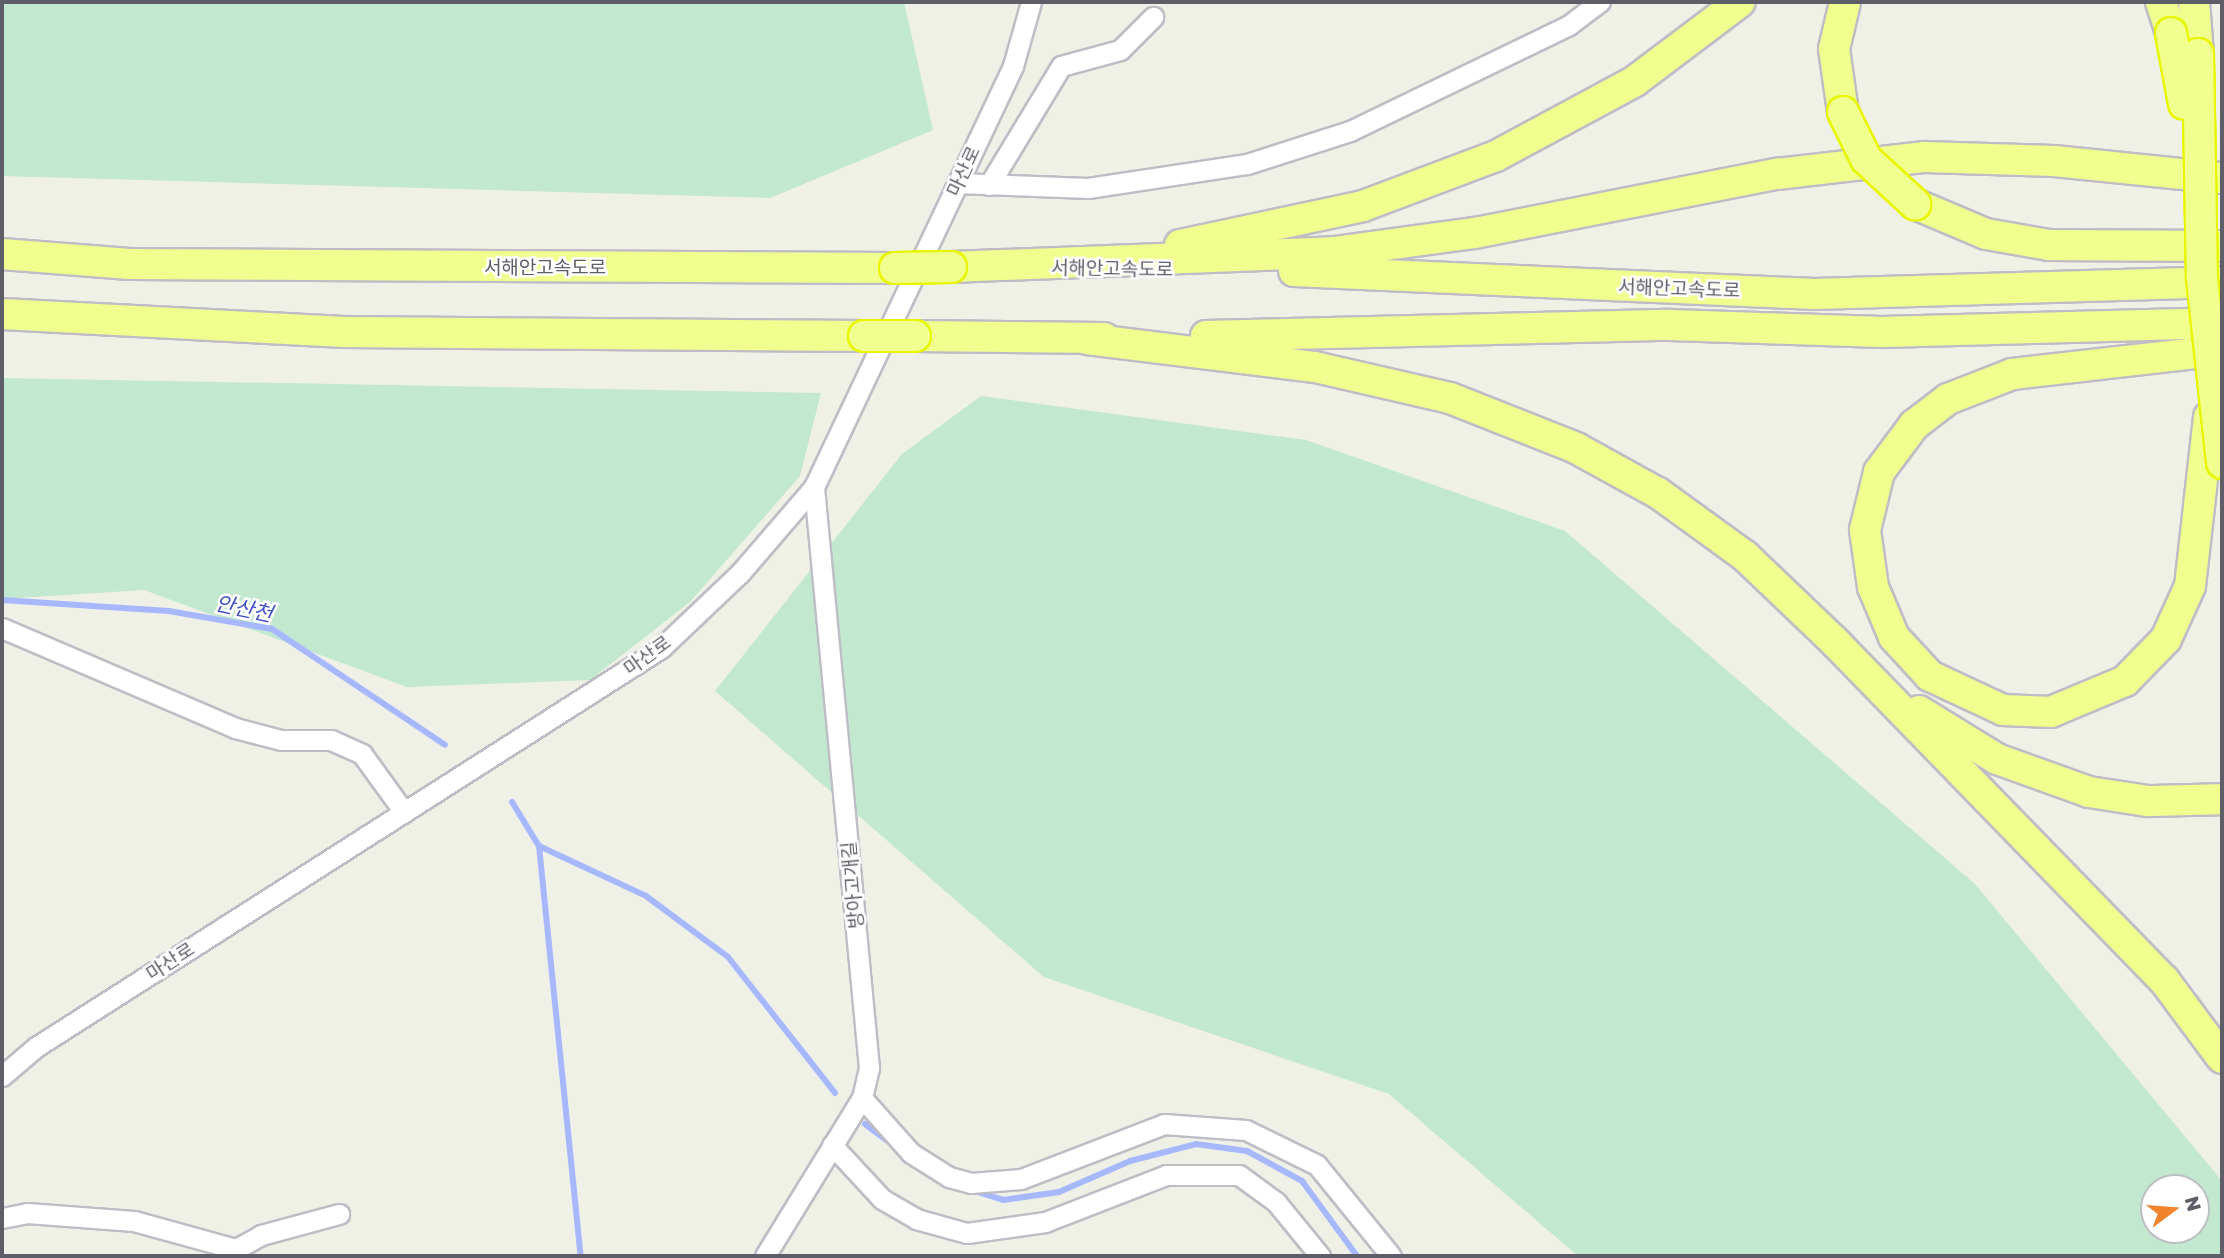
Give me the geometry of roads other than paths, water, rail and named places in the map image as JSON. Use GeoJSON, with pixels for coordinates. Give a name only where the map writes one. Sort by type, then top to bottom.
{"type":"FeatureCollection","features":[{"type":"Feature","properties":{"kind":"highway"},"geometry":{"type":"LineString","coordinates":[[951,267],[1242,237],[1410,190],[1585,111],[1669,58],[1740,2]]}},
{"type":"Feature","properties":{"kind":"highway"},"geometry":{"type":"LineString","coordinates":[[1845,2],[1834,49],[1843,113],[1866,159],[1914,204],[1986,234],[2049,245],[2222,246]]}},
{"type":"Feature","properties":{"kind":"highway"},"geometry":{"type":"LineString","coordinates":[[2161,2],[2209,173]]}},
{"type":"Feature","properties":{"kind":"highway"},"geometry":{"type":"LineString","coordinates":[[2194,2],[2209,173],[2222,463]]}},
{"type":"Feature","properties":{"kind":"highway"},"geometry":{"type":"LineString","coordinates":[[951,267],[1320,254],[1475,233],[1777,174],[1925,157],[2054,160],[2209,173]]}},
{"type":"Feature","properties":{"kind":"highway","name":"서해안고속도로"},"geometry":{"type":"LineString","coordinates":[[2,254],[130,264],[1254,270],[1814,294],[2222,282]]}},
{"type":"Feature","properties":{"kind":"highway","name":"서해안고속도로"},"geometry":{"type":"LineString","coordinates":[[2,314],[344,332],[1087,339],[1669,325],[1882,332],[2222,323]]}},
{"type":"Feature","properties":{"kind":"highway"},"geometry":{"type":"LineString","coordinates":[[1087,339],[1241,355],[1374,379],[1450,398],[1576,448],[1658,493],[1745,556],[1877,686],[2164,980],[2222,1058]]}},
{"type":"Feature","properties":{"kind":"highway"},"geometry":{"type":"LineString","coordinates":[[2216,357],[2196,557],[2176,624],[2141,668],[2071,707],[2003,710],[1930,676],[1894,637],[1868,570],[1867,509],[1879,472],[1900,439],[1965,391],[2041,368],[2216,357]]}},
{"type":"Feature","properties":{"kind":"highway"},"geometry":{"type":"LineString","coordinates":[[1877,686],[1997,759],[2053,781],[2148,801],[2222,799]]}},
{"type":"Feature","properties":{"kind":"street","name":"마산로"},"geometry":{"type":"LineString","coordinates":[[2,1076],[36,1047],[661,648],[740,573],[814,487],[1013,66],[1031,2]]}},
{"type":"Feature","properties":{"kind":"street"},"geometry":{"type":"LineString","coordinates":[[957,184],[1088,188],[1273,156],[1350,131],[1569,25],[1600,2]]}},
{"type":"Feature","properties":{"kind":"street"},"geometry":{"type":"LineString","coordinates":[[989,185],[1061,66],[1120,50],[1153,17]]}},
{"type":"Feature","properties":{"kind":"street","name":"방아고개길"},"geometry":{"type":"LineString","coordinates":[[765,1256],[862,1098],[869,1068],[814,487]]}},
{"type":"Feature","properties":{"kind":"street"},"geometry":{"type":"LineString","coordinates":[[2,628],[235,729],[281,740],[331,740],[362,754],[404,812]]}},
{"type":"Feature","properties":{"kind":"street"},"geometry":{"type":"LineString","coordinates":[[862,1098],[911,1153],[949,1177],[971,1182],[1021,1179],[1164,1124],[1246,1129],[1317,1165],[1391,1256]]}},
{"type":"Feature","properties":{"kind":"street"},"geometry":{"type":"LineString","coordinates":[[832,1145],[881,1199],[916,1219],[967,1233],[1045,1222],[1166,1175],[1239,1175],[1276,1202],[1320,1256]]}},
{"type":"Feature","properties":{"kind":"street"},"geometry":{"type":"LineString","coordinates":[[2,1218],[27,1213],[134,1221],[236,1249],[261,1235],[339,1214]]}},
{"type":"Feature","properties":{"kind":"waterway","name":"안산천"},"geometry":{"type":"LineString","coordinates":[[2,600],[169,611],[272,629],[445,745]]}},
{"type":"Feature","properties":{"kind":"waterway"},"geometry":{"type":"LineString","coordinates":[[512,802],[539,846],[646,896],[728,957],[835,1093]]}},
{"type":"Feature","properties":{"kind":"waterway"},"geometry":{"type":"LineString","coordinates":[[539,846],[581,1256]]}},
{"type":"Feature","properties":{"kind":"waterway"},"geometry":{"type":"LineString","coordinates":[[865,1124],[890,1143]]}},
{"type":"Feature","properties":{"kind":"waterway"},"geometry":{"type":"LineString","coordinates":[[971,1190],[1003,1200],[1059,1192],[1130,1161],[1196,1144],[1247,1151],[1302,1181],[1357,1256]]}}]}
